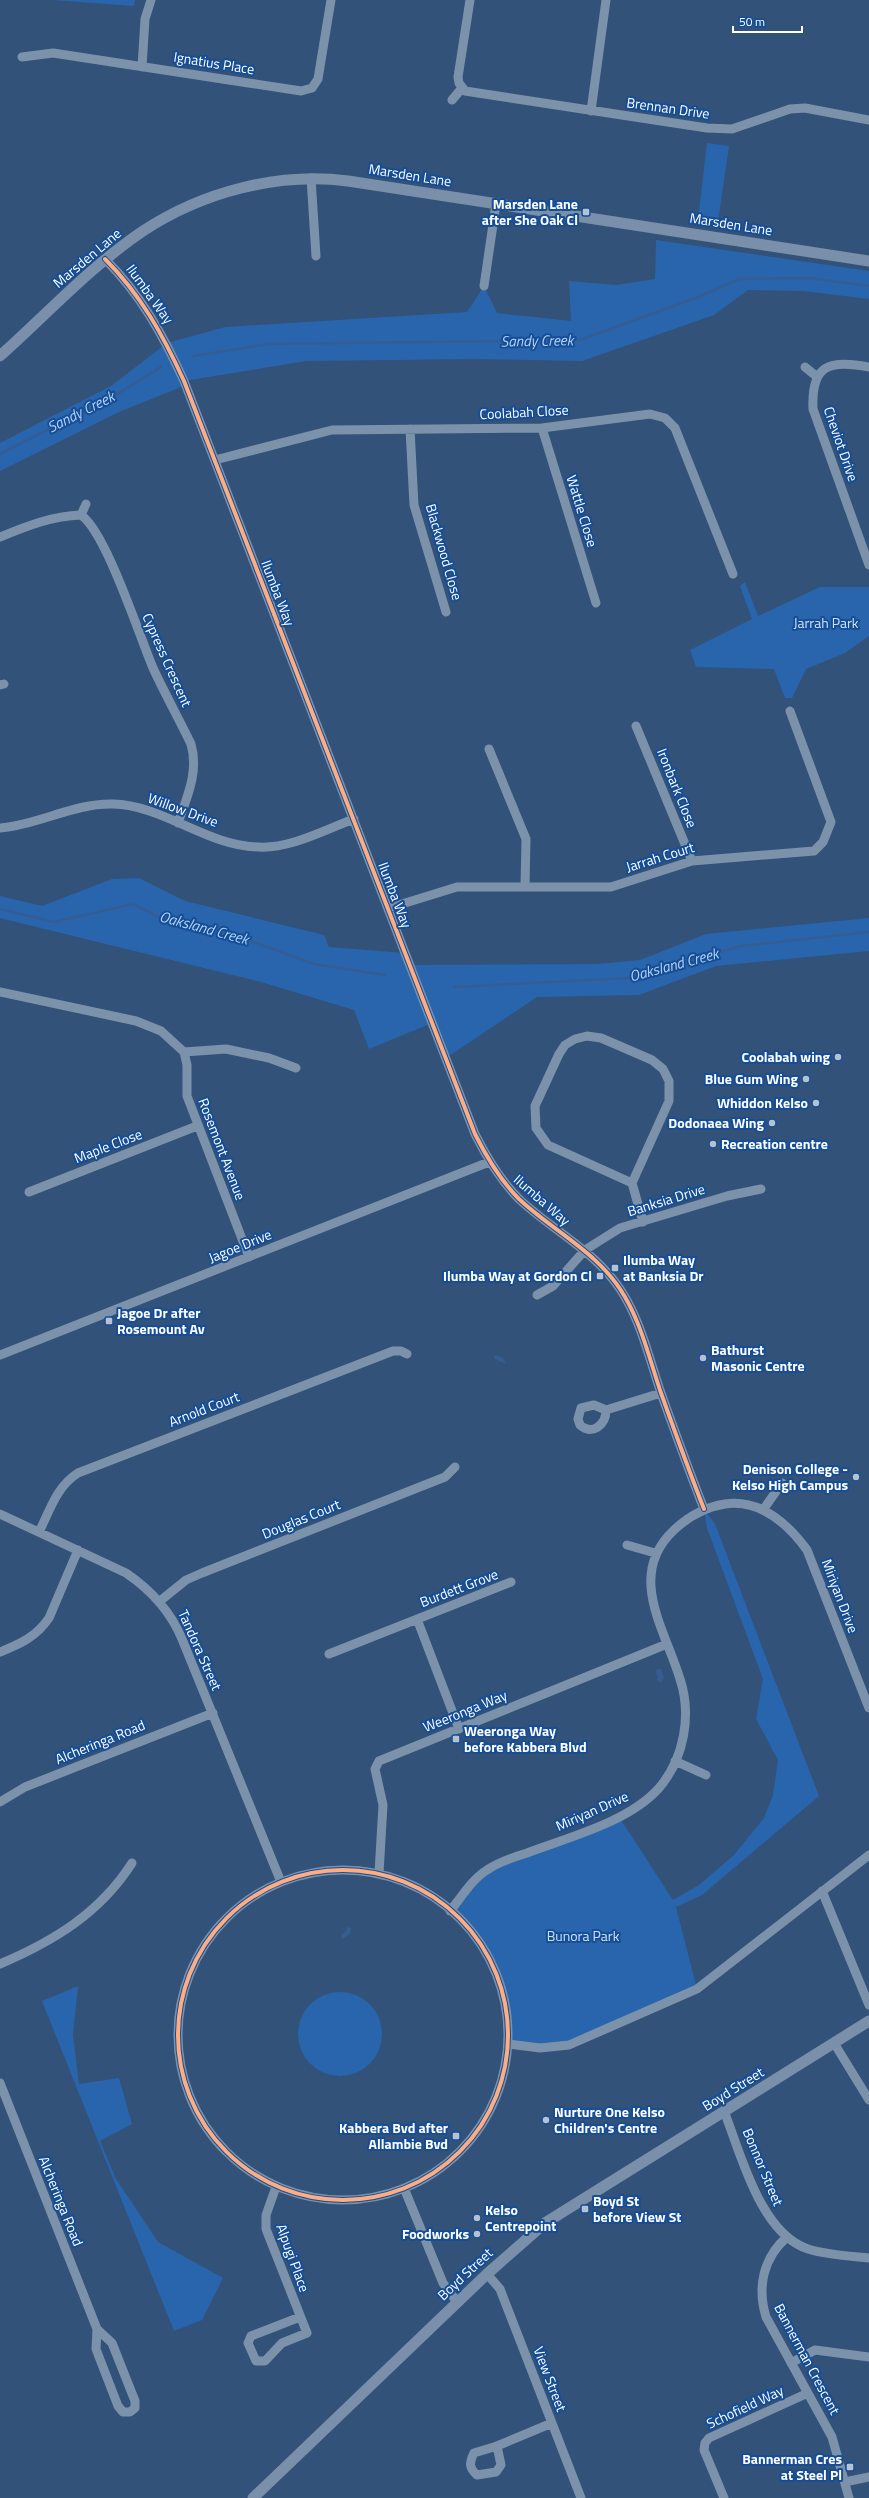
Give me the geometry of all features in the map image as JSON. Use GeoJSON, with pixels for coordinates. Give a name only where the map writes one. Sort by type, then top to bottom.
{"type":"FeatureCollection","features":[{"type":"Feature","properties":{"kind":"main road","name":"Marsden Lane"},"geometry":{"type":"LineString","coordinates":[[0,355],[105,260],[160,221],[209,198],[243,188],[311,178],[348,181],[869,261]]}},
{"type":"Feature","properties":{"kind":"main road","name":"Boyd Street"},"geometry":{"type":"LineString","coordinates":[[253,2498],[457,2302],[545,2223],[869,2021]]}},
{"type":"Feature","properties":{"kind":"street"},"geometry":{"type":"LineString","coordinates":[[142,67],[145,19],[151,0]]}},
{"type":"Feature","properties":{"kind":"street","name":"Ignatius Place"},"geometry":{"type":"LineString","coordinates":[[22,57],[53,53],[301,91],[312,88],[318,79],[331,0]]}},
{"type":"Feature","properties":{"kind":"street"},"geometry":{"type":"LineString","coordinates":[[452,100],[462,88],[458,77],[470,0]]}},
{"type":"Feature","properties":{"kind":"street"},"geometry":{"type":"LineString","coordinates":[[591,111],[606,0]]}},
{"type":"Feature","properties":{"kind":"street","name":"Brennan Drive"},"geometry":{"type":"LineString","coordinates":[[462,88],[473,93],[719,129],[746,126],[790,109],[805,108],[869,120]]}},
{"type":"Feature","properties":{"kind":"street"},"geometry":{"type":"LineString","coordinates":[[311,178],[316,256]]}},
{"type":"Feature","properties":{"kind":"street"},"geometry":{"type":"LineString","coordinates":[[484,286],[496,204]]}},
{"type":"Feature","properties":{"kind":"street","name":"Ilumba Way"},"geometry":{"type":"LineString","coordinates":[[105,260],[134,290],[167,343],[215,460],[475,1134],[489,1162],[520,1199],[585,1250],[603,1268],[625,1297],[644,1340],[661,1393],[704,1509]]}},
{"type":"Feature","properties":{"kind":"street"},"geometry":{"type":"LineString","coordinates":[[805,367],[816,376],[822,371],[843,364],[869,368]]}},
{"type":"Feature","properties":{"kind":"street","name":"Cheviot Drive"},"geometry":{"type":"LineString","coordinates":[[816,376],[812,389],[813,409],[869,565]]}},
{"type":"Feature","properties":{"kind":"street","name":"Coolabah Close"},"geometry":{"type":"LineString","coordinates":[[215,460],[332,430],[542,428],[650,414],[665,418],[675,428],[733,574]]}},
{"type":"Feature","properties":{"kind":"street","name":"Wattle Close"},"geometry":{"type":"LineString","coordinates":[[542,428],[596,603]]}},
{"type":"Feature","properties":{"kind":"street","name":"Blackwood Close"},"geometry":{"type":"LineString","coordinates":[[410,429],[414,505],[446,612]]}},
{"type":"Feature","properties":{"kind":"street"},"geometry":{"type":"LineString","coordinates":[[0,537],[55,517],[81,515],[86,504]]}},
{"type":"Feature","properties":{"kind":"street","name":"Cypress Crescent"},"geometry":{"type":"LineString","coordinates":[[81,515],[89,520],[104,551],[153,668],[191,744],[195,757],[193,777],[178,823]]}},
{"type":"Feature","properties":{"kind":"street","name":"Jarrah Court"},"geometry":{"type":"LineString","coordinates":[[389,908],[458,887],[611,887],[692,860],[814,851],[823,842],[831,822],[790,711]]}},
{"type":"Feature","properties":{"kind":"street","name":"Ironbark Close"},"geometry":{"type":"LineString","coordinates":[[636,726],[692,860]]}},
{"type":"Feature","properties":{"kind":"street"},"geometry":{"type":"LineString","coordinates":[[489,749],[526,839],[525,886]]}},
{"type":"Feature","properties":{"kind":"street","name":"Willow Drive"},"geometry":{"type":"LineString","coordinates":[[0,828],[24,824],[91,806],[108,804],[137,808],[236,844],[259,848],[277,846],[354,819]]}},
{"type":"Feature","properties":{"kind":"street"},"geometry":{"type":"LineString","coordinates":[[0,992],[136,1021],[161,1031],[184,1052],[226,1049],[269,1058],[296,1068]]}},
{"type":"Feature","properties":{"kind":"street"},"geometry":{"type":"LineString","coordinates":[[632,1183],[548,1145],[536,1128],[535,1106],[559,1054],[565,1045],[575,1039],[586,1036],[601,1038],[652,1060],[663,1068],[669,1081],[669,1101],[632,1183],[643,1222]]}},
{"type":"Feature","properties":{"kind":"street","name":"Rosemont Avenue"},"geometry":{"type":"LineString","coordinates":[[184,1052],[187,1065],[187,1096],[197,1126],[250,1257]]}},
{"type":"Feature","properties":{"kind":"street","name":"Maple Close"},"geometry":{"type":"LineString","coordinates":[[29,1192],[197,1126]]}},
{"type":"Feature","properties":{"kind":"street","name":"Jagoe Drive"},"geometry":{"type":"LineString","coordinates":[[0,1355],[489,1162]]}},
{"type":"Feature","properties":{"kind":"street","name":"Banksia Drive"},"geometry":{"type":"LineString","coordinates":[[537,1295],[553,1286],[585,1250],[620,1228],[727,1196],[761,1189]]}},
{"type":"Feature","properties":{"kind":"street","name":"Arnold Court"},"geometry":{"type":"LineString","coordinates":[[39,1532],[59,1490],[68,1479],[78,1473],[393,1351],[401,1351],[407,1354]]}},
{"type":"Feature","properties":{"kind":"street"},"geometry":{"type":"LineString","coordinates":[[606,1410],[661,1393]]}},
{"type":"Feature","properties":{"kind":"street","name":"Douglas Court"},"geometry":{"type":"LineString","coordinates":[[160,1601],[173,1589],[197,1575],[445,1477],[455,1467]]}},
{"type":"Feature","properties":{"kind":"street"},"geometry":{"type":"LineString","coordinates":[[763,1510],[782,1483]]}},
{"type":"Feature","properties":{"kind":"street","name":"Miriyan Drive"},"geometry":{"type":"LineString","coordinates":[[450,1911],[479,1877],[493,1866],[632,1810],[659,1788],[675,1761],[683,1739],[686,1712],[680,1679],[653,1602],[651,1584],[655,1553],[677,1527],[704,1509],[728,1504],[763,1510],[782,1521],[807,1550],[869,1708]]}},
{"type":"Feature","properties":{"kind":"street","name":"Tandora Street"},"geometry":{"type":"LineString","coordinates":[[0,1514],[126,1573],[160,1601],[176,1625],[281,1882]]}},
{"type":"Feature","properties":{"kind":"street"},"geometry":{"type":"LineString","coordinates":[[627,1545],[655,1553]]}},
{"type":"Feature","properties":{"kind":"street"},"geometry":{"type":"LineString","coordinates":[[0,1652],[26,1641],[42,1627],[49,1618],[78,1550]]}},
{"type":"Feature","properties":{"kind":"street","name":"Burdett Grove"},"geometry":{"type":"LineString","coordinates":[[329,1654],[511,1582]]}},
{"type":"Feature","properties":{"kind":"street","name":"Burdett Grove"},"geometry":{"type":"LineString","coordinates":[[417,1619],[459,1729]]}},
{"type":"Feature","properties":{"kind":"street","name":"Weeronga Way"},"geometry":{"type":"LineString","coordinates":[[379,1873],[383,1813],[375,1774],[376,1765],[384,1758],[667,1644]]}},
{"type":"Feature","properties":{"kind":"street","name":"Alcheringa Road"},"geometry":{"type":"LineString","coordinates":[[0,1802],[25,1787],[213,1713]]}},
{"type":"Feature","properties":{"kind":"street"},"geometry":{"type":"LineString","coordinates":[[675,1761],[706,1775]]}},
{"type":"Feature","properties":{"kind":"street"},"geometry":{"type":"LineString","coordinates":[[508,2044],[540,2048],[565,2046],[697,1989],[869,1855]]}},
{"type":"Feature","properties":{"kind":"street"},"geometry":{"type":"LineString","coordinates":[[0,1964],[49,1941],[91,1912],[120,1881],[132,1863]]}},
{"type":"Feature","properties":{"kind":"street"},"geometry":{"type":"LineString","coordinates":[[345,1870],[379,1873],[415,1886],[450,1911],[472,1932],[496,1974],[503,1995],[508,2044],[499,2088],[477,2130],[446,2163],[404,2188],[373,2197],[330,2200],[294,2193],[276,2187],[242,2166],[212,2138],[198,2113],[184,2078],[178,2033],[185,1988],[203,1946],[214,1930],[244,1903],[281,1882],[321,1872],[345,1870]]}},
{"type":"Feature","properties":{"kind":"street"},"geometry":{"type":"LineString","coordinates":[[822,1891],[869,2005]]}},
{"type":"Feature","properties":{"kind":"street"},"geometry":{"type":"LineString","coordinates":[[834,2043],[869,2100]]}},
{"type":"Feature","properties":{"kind":"street","name":"Alcheringa Road"},"geometry":{"type":"LineString","coordinates":[[0,2083],[2,2093],[97,2329],[96,2349],[118,2406],[123,2412],[130,2412],[135,2408],[135,2401],[112,2343],[97,2329]]}},
{"type":"Feature","properties":{"kind":"street","name":"Bonnor Street"},"geometry":{"type":"LineString","coordinates":[[724,2111],[761,2204],[777,2228],[787,2237],[808,2248],[869,2258]]}},
{"type":"Feature","properties":{"kind":"street","name":"Alpugi Place"},"geometry":{"type":"LineString","coordinates":[[276,2187],[266,2215],[266,2229],[307,2333],[282,2344],[265,2361],[259,2362],[253,2358],[248,2344],[252,2336],[300,2316]]}},
{"type":"Feature","properties":{"kind":"street"},"geometry":{"type":"LineString","coordinates":[[404,2188],[443,2283],[457,2302]]}},
{"type":"Feature","properties":{"kind":"street","name":"Bannerman Crescent"},"geometry":{"type":"LineString","coordinates":[[787,2237],[780,2244],[767,2263],[761,2286],[761,2297],[766,2317],[832,2438],[849,2498]]}},
{"type":"Feature","properties":{"kind":"street","name":"View Street"},"geometry":{"type":"LineString","coordinates":[[487,2274],[500,2289],[581,2498]]}},
{"type":"Feature","properties":{"kind":"street"},"geometry":{"type":"LineString","coordinates":[[791,2363],[814,2350],[869,2357]]}},
{"type":"Feature","properties":{"kind":"street","name":"Schofield Way"},"geometry":{"type":"LineString","coordinates":[[724,2498],[704,2450],[705,2443],[709,2438],[808,2392]]}},
{"type":"Feature","properties":{"kind":"street"},"geometry":{"type":"LineString","coordinates":[[497,2446],[552,2423]]}},
{"type":"Feature","properties":{"kind":"street"},"geometry":{"type":"LineString","coordinates":[[845,2482],[869,2477]]}},
{"type":"Feature","properties":{"kind":"green space"},"geometry":{"type":"Polygon","coordinates":[[[52,0],[135,0],[134,6],[52,0]]]}},
{"type":"Feature","properties":{"kind":"green space"},"geometry":{"type":"Polygon","coordinates":[[[707,143],[729,146],[718,222],[698,219],[707,143]]]}},
{"type":"Feature","properties":{"kind":"green space"},"geometry":{"type":"Polygon","coordinates":[[[656,240],[869,271],[869,299],[804,291],[748,290],[714,315],[582,361],[477,359],[306,361],[184,381],[186,385],[119,412],[0,471],[0,443],[111,386],[167,343],[225,327],[467,312],[484,286],[497,313],[571,321],[569,281],[616,285],[655,279],[656,240]]]}},
{"type":"Feature","properties":{"kind":"green space","name":"Jarrah Park"},"geometry":{"type":"Polygon","coordinates":[[[745,582],[758,616],[820,587],[869,587],[869,636],[845,653],[806,669],[792,698],[785,698],[774,669],[696,667],[690,650],[752,619],[740,586],[745,582]]]}},
{"type":"Feature","properties":{"kind":"green space"},"geometry":{"type":"Polygon","coordinates":[[[139,878],[185,901],[324,935],[329,947],[405,953],[411,965],[598,964],[640,960],[706,934],[869,918],[869,951],[716,966],[639,995],[537,997],[446,1058],[432,1023],[369,1049],[354,1010],[261,982],[0,918],[0,896],[42,906],[112,879],[139,878]]]}},
{"type":"Feature","properties":{"kind":"green space","name":"Bunora Park"},"geometry":{"type":"Polygon","coordinates":[[[704,1509],[715,1524],[819,1796],[702,1895],[676,1907],[697,1989],[569,2045],[508,2044],[504,2005],[500,1987],[494,1971],[487,1956],[477,1941],[450,1911],[485,1871],[619,1817],[673,1900],[699,1885],[734,1855],[764,1818],[773,1795],[778,1760],[756,1719],[763,1679],[707,1528],[704,1509]]]}},
{"type":"Feature","properties":{"kind":"green space"},"geometry":{"type":"Polygon","coordinates":[[[78,1986],[73,2035],[79,2084],[119,2078],[132,2124],[100,2141],[116,2179],[158,2242],[223,2278],[202,2320],[174,2331],[42,2001],[78,1986]]]}},
{"type":"Feature","properties":{"kind":"green space"},"geometry":{"type":"Polygon","coordinates":[[[340,1992],[356,1995],[370,2004],[379,2018],[382,2034],[379,2050],[370,2064],[356,2073],[340,2076],[324,2073],[310,2064],[301,2050],[298,2034],[301,2018],[310,2004],[324,1995],[340,1992]]]}},
{"type":"Feature","properties":{"kind":"shaded area"},"geometry":{"type":"Polygon","coordinates":[[[496,1355],[503,1358],[506,1364],[495,1359],[494,1357],[496,1355]]]}},
{"type":"Feature","properties":{"kind":"shaded area"},"geometry":{"type":"Polygon","coordinates":[[[657,1669],[661,1669],[664,1678],[661,1683],[657,1680],[658,1677],[655,1672],[657,1669]]]}},
{"type":"Feature","properties":{"kind":"shaded area"},"geometry":{"type":"Polygon","coordinates":[[[347,1927],[351,1928],[350,1934],[342,1939],[341,1935],[346,1931],[347,1927]]]}},
{"type":"Feature","properties":{"kind":"waterway","name":"Sandy Creek"},"geometry":{"type":"LineString","coordinates":[[193,356],[268,344],[580,340],[701,296],[739,279],[809,278],[869,286]]}},
{"type":"Feature","properties":{"kind":"waterway","name":"Sandy Creek"},"geometry":{"type":"LineString","coordinates":[[0,454],[116,395],[161,367]]}},
{"type":"Feature","properties":{"kind":"waterway","name":"Oaksland Creek"},"geometry":{"type":"LineString","coordinates":[[0,909],[54,922],[133,904],[165,920],[245,939],[314,964],[385,975]]}},
{"type":"Feature","properties":{"kind":"waterway","name":"Oaksland Creek"},"geometry":{"type":"LineString","coordinates":[[454,987],[629,978],[741,946],[869,932]]}},
{"type":"Feature","properties":{"kind":"cycle path"},"geometry":{"type":"LineString","coordinates":[[105,259],[130,287],[150,316],[184,381],[475,1134],[494,1168],[512,1192],[533,1211],[590,1255],[615,1282],[625,1297],[641,1332],[661,1393],[704,1509]]}},
{"type":"Feature","properties":{"kind":"cycle path"},"geometry":{"type":"LineString","coordinates":[[343,1870],[375,1873],[406,1883],[435,1898],[459,1919],[480,1943],[495,1972],[505,2003],[508,2035],[505,2067],[495,2098],[480,2127],[459,2151],[435,2172],[406,2187],[375,2197],[343,2200],[311,2197],[280,2187],[251,2172],[227,2151],[206,2127],[191,2098],[181,2067],[178,2035],[181,2003],[191,1972],[206,1943],[227,1919],[251,1898],[280,1883],[311,1873],[343,1870]]}},
{"type":"Feature","properties":{"kind":"place","name":"Marsden Lane after She Oak Cl"},"geometry":{"type":"Point","coordinates":[586,212]}},
{"type":"Feature","properties":{"kind":"place","name":"Coolabah wing"},"geometry":{"type":"Point","coordinates":[838,1057]}},
{"type":"Feature","properties":{"kind":"place","name":"Blue Gum Wing"},"geometry":{"type":"Point","coordinates":[806,1079]}},
{"type":"Feature","properties":{"kind":"place","name":"Whiddon Kelso"},"geometry":{"type":"Point","coordinates":[816,1103]}},
{"type":"Feature","properties":{"kind":"place","name":"Dodonaea Wing"},"geometry":{"type":"Point","coordinates":[772,1123]}},
{"type":"Feature","properties":{"kind":"place","name":"Recreation centre"},"geometry":{"type":"Point","coordinates":[713,1144]}},
{"type":"Feature","properties":{"kind":"place","name":"Ilumba Way at Banksia Dr"},"geometry":{"type":"Point","coordinates":[615,1268]}},
{"type":"Feature","properties":{"kind":"place","name":"Ilumba Way at Gordon Cl"},"geometry":{"type":"Point","coordinates":[600,1276]}},
{"type":"Feature","properties":{"kind":"place","name":"Jagoe Dr after Rosemount Av"},"geometry":{"type":"Point","coordinates":[109,1321]}},
{"type":"Feature","properties":{"kind":"place","name":"Bathurst Masonic Centre"},"geometry":{"type":"Point","coordinates":[703,1358]}},
{"type":"Feature","properties":{"kind":"place","name":"Denison College - Kelso High Campus"},"geometry":{"type":"Point","coordinates":[856,1477]}},
{"type":"Feature","properties":{"kind":"place","name":"Weeronga Way before Kabbera Blvd"},"geometry":{"type":"Point","coordinates":[456,1739]}},
{"type":"Feature","properties":{"kind":"place","name":"Nurture One Kelso Children's Centre"},"geometry":{"type":"Point","coordinates":[546,2120]}},
{"type":"Feature","properties":{"kind":"place","name":"Kabbera Bvd after Allambie Bvd"},"geometry":{"type":"Point","coordinates":[456,2136]}},
{"type":"Feature","properties":{"kind":"place","name":"Boyd St before View St"},"geometry":{"type":"Point","coordinates":[585,2209]}},
{"type":"Feature","properties":{"kind":"place","name":"Kelso Centrepoint"},"geometry":{"type":"Point","coordinates":[477,2218]}},
{"type":"Feature","properties":{"kind":"place","name":"Foodworks"},"geometry":{"type":"Point","coordinates":[477,2234]}},
{"type":"Feature","properties":{"kind":"place","name":"Bannerman Cres at Steel Pl"},"geometry":{"type":"Point","coordinates":[850,2467]}}]}
